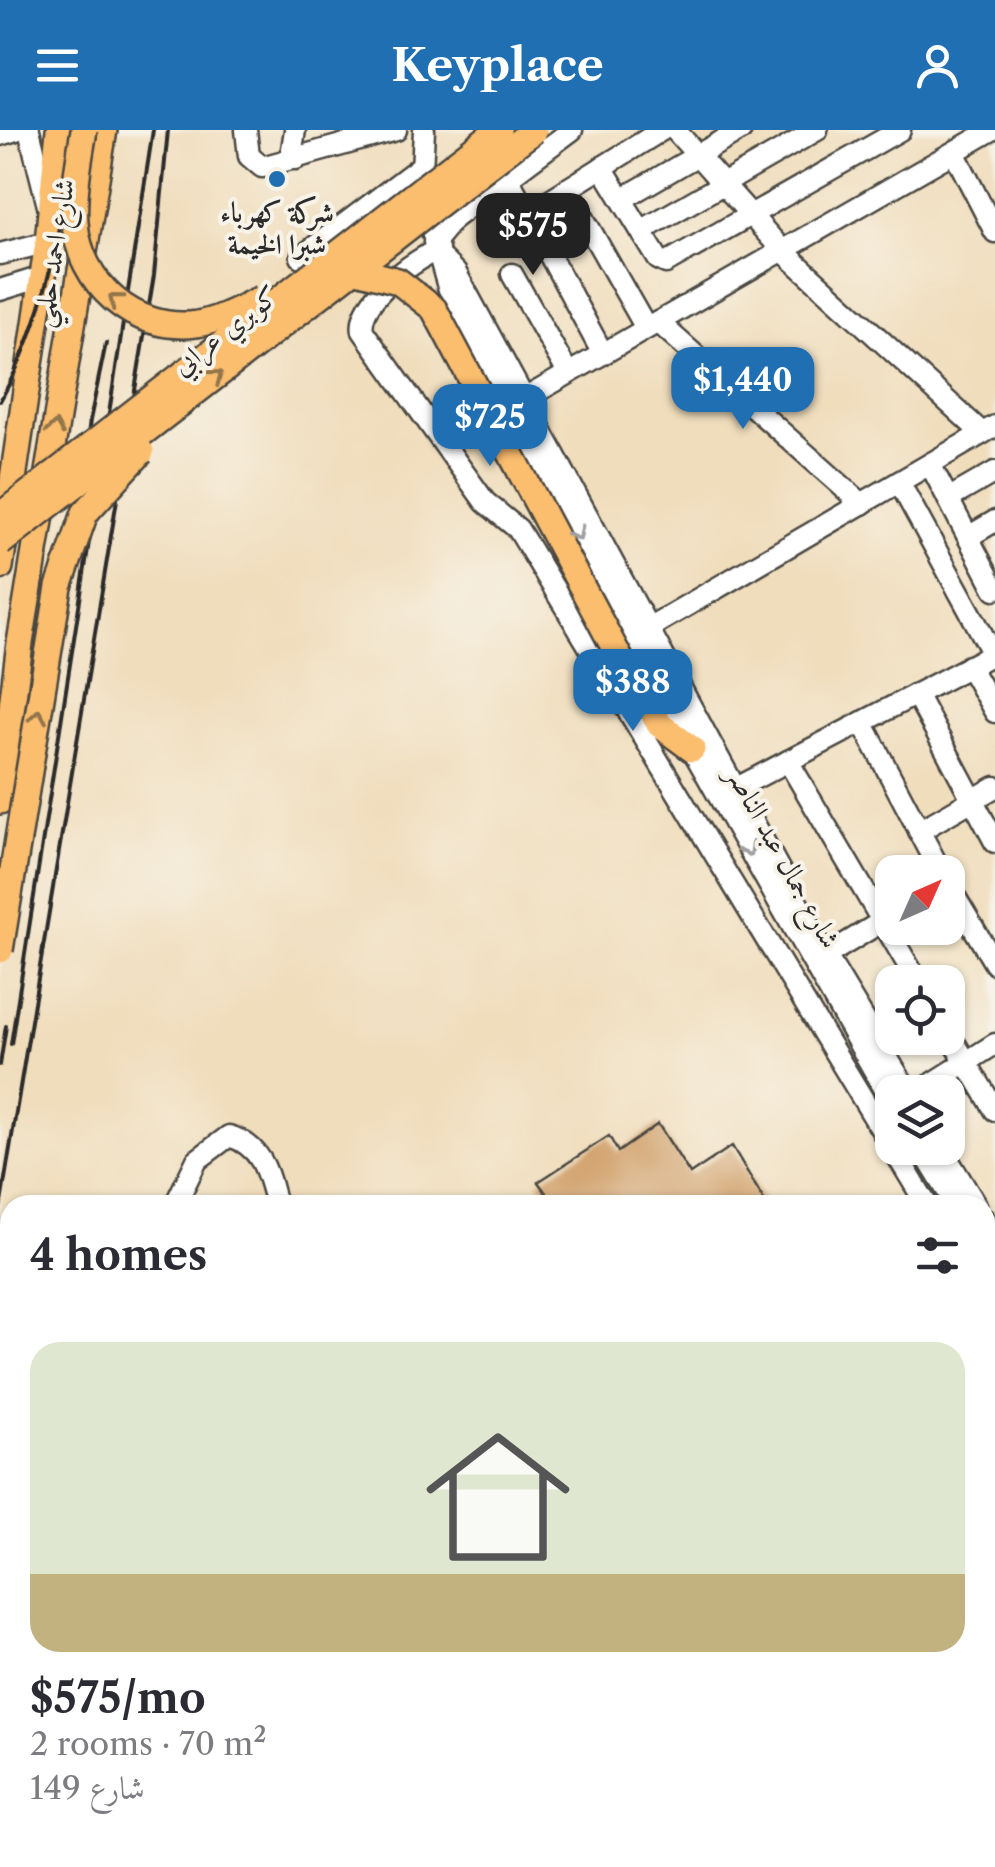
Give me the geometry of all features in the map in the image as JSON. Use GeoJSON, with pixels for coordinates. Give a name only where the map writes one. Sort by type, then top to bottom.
{"type":"FeatureCollection","features":[{"type":"Feature","properties":{"kind":"main road","name":"شارع احمد حلمي"},"geometry":{"type":"LineString","coordinates":[[0,567],[6,472],[50,231],[59,130]]}},
{"type":"Feature","properties":{"kind":"main road"},"geometry":{"type":"LineString","coordinates":[[84,130],[75,194],[79,247],[88,270],[123,307],[145,319],[195,324],[220,318],[302,268]]}},
{"type":"Feature","properties":{"kind":"main road","name":"شارع احمد حلمي"},"geometry":{"type":"LineString","coordinates":[[0,802],[48,466],[104,130]]}},
{"type":"Feature","properties":{"kind":"main road","name":"كوبري عرابي"},"geometry":{"type":"LineString","coordinates":[[0,516],[302,268],[498,130]]}},
{"type":"Feature","properties":{"kind":"main road","name":"كوبري عرابي"},"geometry":{"type":"LineString","coordinates":[[0,543],[534,130]]}},
{"type":"Feature","properties":{"kind":"main road"},"geometry":{"type":"LineString","coordinates":[[353,269],[398,281],[434,308],[624,666],[660,725],[692,748]]}},
{"type":"Feature","properties":{"kind":"main road"},"geometry":{"type":"LineString","coordinates":[[0,950],[54,614],[69,553],[84,513],[118,472],[156,438],[173,408]]}},
{"type":"Feature","properties":{"kind":"main road"},"geometry":{"type":"LineString","coordinates":[[6,472],[48,466]]}},
{"type":"Feature","properties":{"kind":"street"},"geometry":{"type":"LineString","coordinates":[[0,135],[16,130]]}},
{"type":"Feature","properties":{"kind":"street"},"geometry":{"type":"LineString","coordinates":[[0,254],[50,231],[30,130]]}},
{"type":"Feature","properties":{"kind":"street"},"geometry":{"type":"LineString","coordinates":[[246,130],[249,156],[256,166],[296,159],[354,137],[396,130]]}},
{"type":"Feature","properties":{"kind":"street"},"geometry":{"type":"LineString","coordinates":[[296,130],[292,149],[296,159]]}},
{"type":"Feature","properties":{"kind":"street"},"geometry":{"type":"LineString","coordinates":[[424,130],[420,167],[425,217],[438,250]]}},
{"type":"Feature","properties":{"kind":"street"},"geometry":{"type":"LineString","coordinates":[[572,130],[454,218],[438,250],[393,277],[364,314],[363,331],[485,502],[518,528],[921,1195]]}},
{"type":"Feature","properties":{"kind":"street"},"geometry":{"type":"LineString","coordinates":[[527,214],[662,130]]}},
{"type":"Feature","properties":{"kind":"street"},"geometry":{"type":"LineString","coordinates":[[640,633],[988,430],[782,250],[675,130]]}},
{"type":"Feature","properties":{"kind":"street"},"geometry":{"type":"LineString","coordinates":[[641,231],[818,130]]}},
{"type":"Feature","properties":{"kind":"street"},"geometry":{"type":"LineString","coordinates":[[602,167],[658,259],[666,263],[900,130]]}},
{"type":"Feature","properties":{"kind":"street"},"geometry":{"type":"LineString","coordinates":[[526,398],[957,143],[992,130]]}},
{"type":"Feature","properties":{"kind":"street"},"geometry":{"type":"LineString","coordinates":[[622,199],[731,132]]}},
{"type":"Feature","properties":{"kind":"street"},"geometry":{"type":"LineString","coordinates":[[957,143],[995,232]]}},
{"type":"Feature","properties":{"kind":"street"},"geometry":{"type":"LineString","coordinates":[[302,268],[420,167]]}},
{"type":"Feature","properties":{"kind":"street"},"geometry":{"type":"LineString","coordinates":[[508,178],[602,354]]}},
{"type":"Feature","properties":{"kind":"street"},"geometry":{"type":"LineString","coordinates":[[567,189],[652,325],[862,504]]}},
{"type":"Feature","properties":{"kind":"street","name":"شارع جمال عبد الناصر"},"geometry":{"type":"LineString","coordinates":[[438,250],[456,272],[526,398],[692,748],[727,793]]}},
{"type":"Feature","properties":{"kind":"street","name":"شارع جمال عبد الناصر"},"geometry":{"type":"LineString","coordinates":[[438,250],[448,287],[819,960],[878,1075]]}},
{"type":"Feature","properties":{"kind":"street"},"geometry":{"type":"LineString","coordinates":[[512,274],[568,373]]}},
{"type":"Feature","properties":{"kind":"street"},"geometry":{"type":"LineString","coordinates":[[0,290],[42,277]]}},
{"type":"Feature","properties":{"kind":"street"},"geometry":{"type":"LineString","coordinates":[[930,464],[968,538],[990,566],[995,589]]}},
{"type":"Feature","properties":{"kind":"street"},"geometry":{"type":"LineString","coordinates":[[948,500],[995,472]]}},
{"type":"Feature","properties":{"kind":"street"},"geometry":{"type":"LineString","coordinates":[[727,793],[994,653],[899,482]]}},
{"type":"Feature","properties":{"kind":"street"},"geometry":{"type":"LineString","coordinates":[[968,538],[995,521]]}},
{"type":"Feature","properties":{"kind":"street"},"geometry":{"type":"LineString","coordinates":[[969,666],[995,712]]}},
{"type":"Feature","properties":{"kind":"street"},"geometry":{"type":"LineString","coordinates":[[916,694],[995,842]]}},
{"type":"Feature","properties":{"kind":"street"},"geometry":{"type":"LineString","coordinates":[[862,722],[932,855]]}},
{"type":"Feature","properties":{"kind":"street"},"geometry":{"type":"LineString","coordinates":[[788,761],[875,899]]}},
{"type":"Feature","properties":{"kind":"street"},"geometry":{"type":"LineString","coordinates":[[919,831],[995,787]]}},
{"type":"Feature","properties":{"kind":"street"},"geometry":{"type":"LineString","coordinates":[[965,914],[995,964]]}},
{"type":"Feature","properties":{"kind":"street"},"geometry":{"type":"LineString","coordinates":[[819,960],[875,925]]}},
{"type":"Feature","properties":{"kind":"street","name":"شارع جمال عبد الناصر"},"geometry":{"type":"LineString","coordinates":[[819,960],[897,1075]]}},
{"type":"Feature","properties":{"kind":"street"},"geometry":{"type":"LineString","coordinates":[[946,1075],[995,1044]]}},
{"type":"Feature","properties":{"kind":"street"},"geometry":{"type":"LineString","coordinates":[[962,1055],[995,1110]]}},
{"type":"Feature","properties":{"kind":"street"},"geometry":{"type":"LineString","coordinates":[[181,1195],[198,1160],[228,1136],[247,1144],[260,1157],[273,1195]]}},
{"type":"Feature","properties":{"kind":"street"},"geometry":{"type":"LineString","coordinates":[[931,1165],[950,1195]]}},
{"type":"Feature","properties":{"kind":"street"},"geometry":{"type":"LineString","coordinates":[[951,1165],[970,1195]]}},
{"type":"Feature","properties":{"kind":"building"},"geometry":{"type":"Polygon","coordinates":[[[658,1124],[690,1174],[732,1146],[761,1195],[548,1195],[538,1182],[609,1136],[618,1152],[658,1124]]]}},
{"type":"Feature","properties":{"kind":"railway"},"geometry":{"type":"LineString","coordinates":[[0,401],[41,303],[58,235],[74,130]]}},
{"type":"Feature","properties":{"kind":"railway"},"geometry":{"type":"LineString","coordinates":[[11,1044],[153,130]]}},
{"type":"Feature","properties":{"kind":"railway"},"geometry":{"type":"LineString","coordinates":[[2,1195],[154,275],[168,130]]}},
{"type":"Feature","properties":{"kind":"railway"},"geometry":{"type":"LineString","coordinates":[[69,575],[90,420],[106,343]]}},
{"type":"Feature","properties":{"kind":"railway"},"geometry":{"type":"LineString","coordinates":[[0,1065],[6,1026]]}},
{"type":"Feature","properties":{"kind":"place","name":"شركة كهرباء شبرا الخيمة"},"geometry":{"type":"Point","coordinates":[277,179]}}]}
